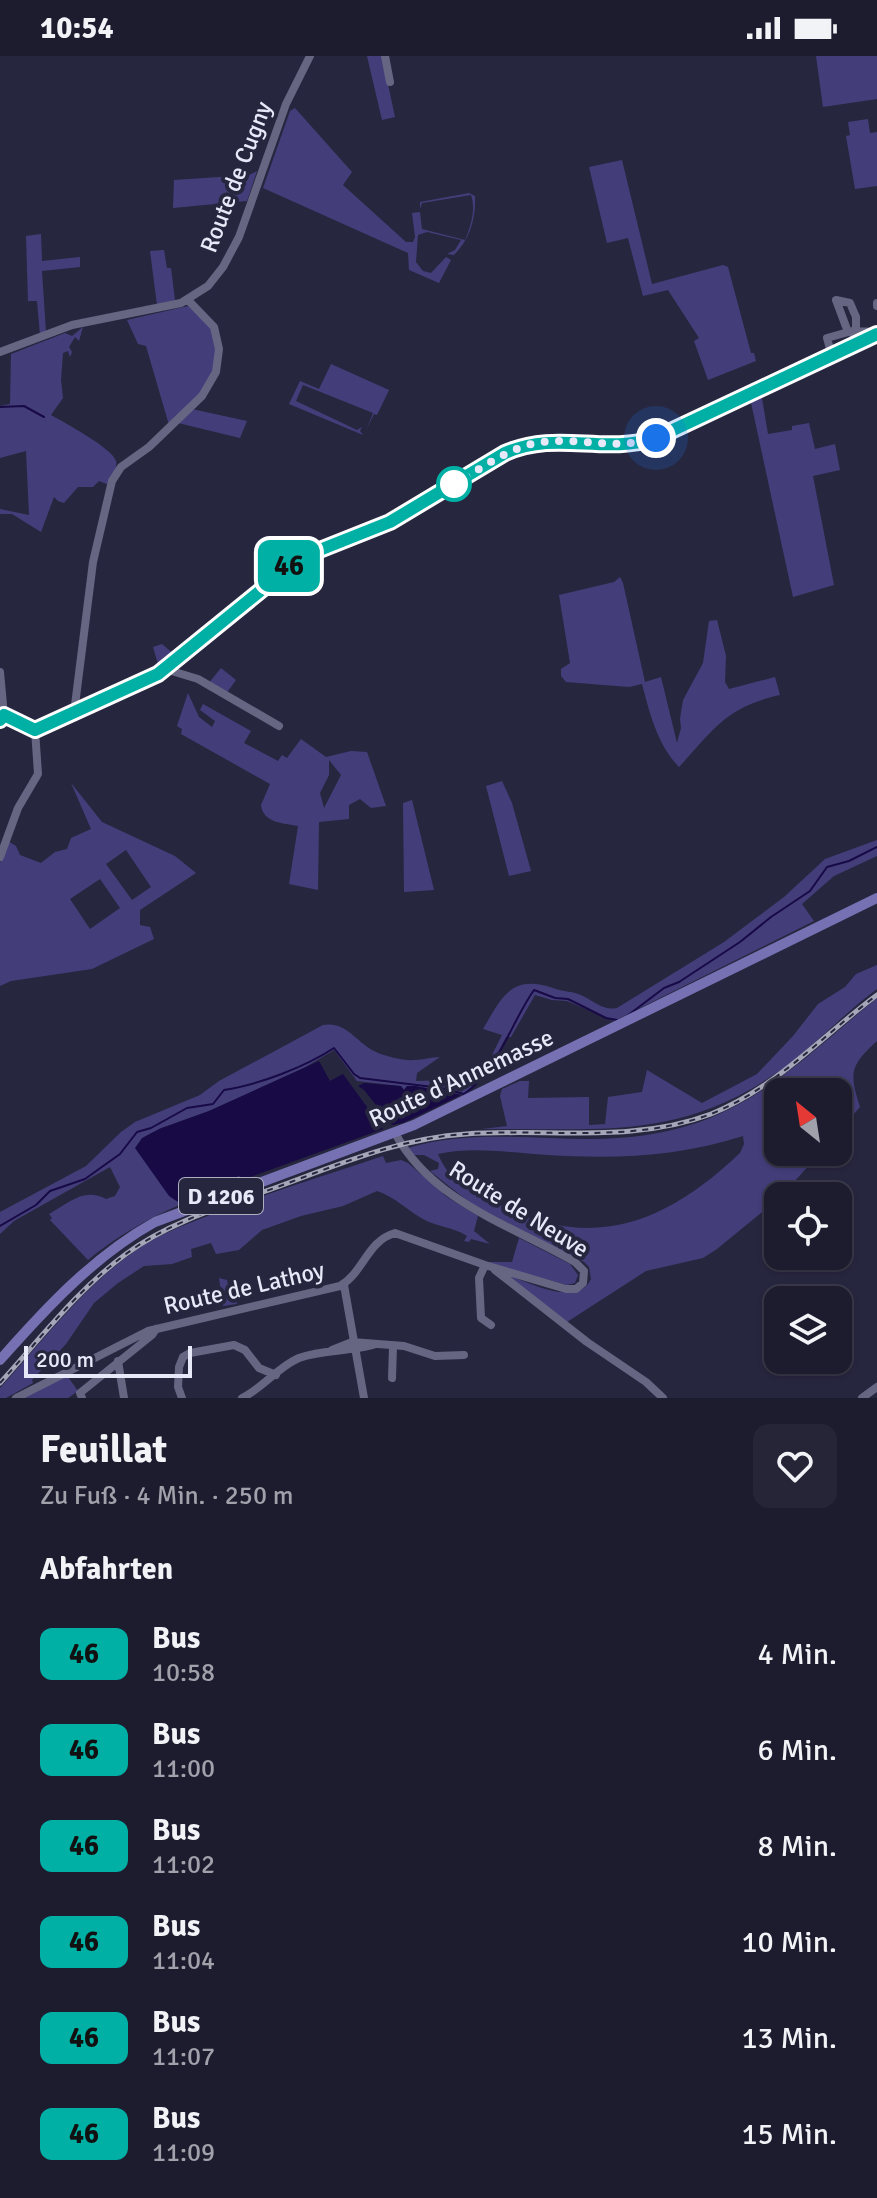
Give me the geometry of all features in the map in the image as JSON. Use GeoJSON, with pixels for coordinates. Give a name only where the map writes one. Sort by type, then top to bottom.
{"type":"FeatureCollection","features":[{"type":"Feature","properties":{"kind":"main road","name":"Route d'Annemasse"},"geometry":{"type":"LineString","coordinates":[[0,1360],[104,1255],[155,1222],[395,1133],[877,898]]}},
{"type":"Feature","properties":{"kind":"main road","name":"Route d'Annemasse"},"geometry":{"type":"LineString","coordinates":[[0,1369],[66,1291]]}},
{"type":"Feature","properties":{"kind":"street","name":"Route de Cugny"},"geometry":{"type":"LineString","coordinates":[[0,352],[80,323],[188,300],[215,279],[234,247],[286,104],[310,56]]}},
{"type":"Feature","properties":{"kind":"street"},"geometry":{"type":"LineString","coordinates":[[385,56],[390,82]]}},
{"type":"Feature","properties":{"kind":"street"},"geometry":{"type":"LineString","coordinates":[[74,713],[93,562],[112,481],[121,467],[149,447],[202,396],[216,372],[219,349],[214,327],[188,300]]}},
{"type":"Feature","properties":{"kind":"street"},"geometry":{"type":"LineString","coordinates":[[832,356],[827,338],[852,331],[877,333]]}},
{"type":"Feature","properties":{"kind":"street"},"geometry":{"type":"LineString","coordinates":[[852,331],[855,345]]}},
{"type":"Feature","properties":{"kind":"street"},"geometry":{"type":"LineString","coordinates":[[0,672],[1,716],[35,730],[138,685],[165,669],[302,557],[390,522],[505,453],[549,441],[619,445],[665,435],[877,333]]}},
{"type":"Feature","properties":{"kind":"street"},"geometry":{"type":"LineString","coordinates":[[165,669],[198,679],[279,726]]}},
{"type":"Feature","properties":{"kind":"street"},"geometry":{"type":"LineString","coordinates":[[0,857],[18,808],[36,779],[39,760],[35,730]]}},
{"type":"Feature","properties":{"kind":"street","name":"Route de Neuve"},"geometry":{"type":"LineString","coordinates":[[395,1133],[417,1163],[452,1195],[575,1262],[584,1271],[585,1278],[580,1286],[570,1290],[488,1266]]}},
{"type":"Feature","properties":{"kind":"street","name":"Route de Lathoy"},"geometry":{"type":"LineString","coordinates":[[16,1398],[156,1328],[344,1285],[377,1242],[395,1233],[488,1266],[587,1342],[646,1382],[663,1398]]}},
{"type":"Feature","properties":{"kind":"street"},"geometry":{"type":"LineString","coordinates":[[488,1266],[478,1282],[481,1318],[491,1325]]}},
{"type":"Feature","properties":{"kind":"street"},"geometry":{"type":"LineString","coordinates":[[344,1285],[364,1398]]}},
{"type":"Feature","properties":{"kind":"street"},"geometry":{"type":"LineString","coordinates":[[82,1398],[80,1393],[152,1335],[156,1328]]}},
{"type":"Feature","properties":{"kind":"street"},"geometry":{"type":"LineString","coordinates":[[182,1398],[178,1387],[179,1367],[183,1357],[190,1353],[236,1345],[259,1368],[276,1375]]}},
{"type":"Feature","properties":{"kind":"street"},"geometry":{"type":"LineString","coordinates":[[242,1398],[259,1390],[299,1358],[353,1345],[413,1348],[435,1356],[464,1355]]}},
{"type":"Feature","properties":{"kind":"street"},"geometry":{"type":"LineString","coordinates":[[392,1378],[393,1346]]}},
{"type":"Feature","properties":{"kind":"street"},"geometry":{"type":"LineString","coordinates":[[118,1361],[124,1398]]}},
{"type":"Feature","properties":{"kind":"street"},"geometry":{"type":"LineString","coordinates":[[862,1398],[877,1387]]}},
{"type":"Feature","properties":{"kind":"shaded area"},"geometry":{"type":"Polygon","coordinates":[[[367,56],[382,56],[395,117],[382,120],[367,56]]]}},
{"type":"Feature","properties":{"kind":"shaded area"},"geometry":{"type":"Polygon","coordinates":[[[816,56],[877,56],[877,99],[823,107],[816,56]]]}},
{"type":"Feature","properties":{"kind":"shaded area"},"geometry":{"type":"Polygon","coordinates":[[[295,108],[352,172],[343,185],[406,242],[413,242],[415,237],[412,213],[420,212],[422,229],[465,240],[454,255],[447,254],[455,250],[461,240],[427,232],[418,235],[416,262],[423,271],[431,273],[446,257],[451,260],[439,283],[409,270],[408,253],[263,188],[290,111],[295,108]]]}},
{"type":"Feature","properties":{"kind":"shaded area"},"geometry":{"type":"Polygon","coordinates":[[[868,119],[870,133],[877,132],[877,186],[855,189],[846,136],[850,135],[848,122],[868,119]]]}},
{"type":"Feature","properties":{"kind":"shaded area"},"geometry":{"type":"Polygon","coordinates":[[[622,160],[652,284],[723,265],[728,267],[751,353],[754,353],[756,361],[708,380],[694,341],[699,338],[668,290],[643,296],[628,238],[607,243],[589,167],[622,160]]]}},
{"type":"Feature","properties":{"kind":"shaded area"},"geometry":{"type":"Polygon","coordinates":[[[257,171],[247,201],[173,208],[174,180],[249,175],[257,171]]]}},
{"type":"Feature","properties":{"kind":"shaded area"},"geometry":{"type":"Polygon","coordinates":[[[469,193],[475,196],[474,212],[465,240],[472,218],[471,195],[422,203],[420,209],[420,202],[469,193]]]}},
{"type":"Feature","properties":{"kind":"shaded area"},"geometry":{"type":"Polygon","coordinates":[[[41,234],[42,261],[80,257],[80,267],[42,271],[46,332],[40,335],[37,301],[28,301],[26,236],[41,234]]]}},
{"type":"Feature","properties":{"kind":"shaded area"},"geometry":{"type":"Polygon","coordinates":[[[164,250],[167,268],[171,268],[175,300],[157,305],[150,251],[164,250]]]}},
{"type":"Feature","properties":{"kind":"shaded area"},"geometry":{"type":"Polygon","coordinates":[[[188,306],[198,311],[211,329],[216,362],[205,389],[169,425],[146,346],[138,344],[127,320],[188,306]]]}},
{"type":"Feature","properties":{"kind":"shaded area"},"geometry":{"type":"Polygon","coordinates":[[[83,327],[79,341],[75,337],[69,347],[72,352],[70,357],[68,351],[63,353],[63,398],[51,415],[106,449],[116,461],[116,466],[109,485],[99,481],[93,487],[78,487],[64,503],[54,497],[41,532],[12,514],[0,514],[0,509],[29,515],[26,451],[0,458],[0,406],[10,404],[11,354],[65,333],[72,336],[83,327]]]}},
{"type":"Feature","properties":{"kind":"shaded area"},"geometry":{"type":"Polygon","coordinates":[[[331,364],[389,390],[367,428],[373,413],[303,385],[296,401],[357,430],[362,427],[360,431],[363,435],[289,404],[300,381],[319,389],[331,364]]]}},
{"type":"Feature","properties":{"kind":"shaded area"},"geometry":{"type":"Polygon","coordinates":[[[761,392],[768,434],[809,423],[815,449],[835,444],[840,470],[813,476],[834,585],[793,597],[750,398],[761,392]]]}},
{"type":"Feature","properties":{"kind":"shaded area"},"geometry":{"type":"Polygon","coordinates":[[[192,409],[247,421],[240,438],[178,423],[192,409]]]}},
{"type":"Feature","properties":{"kind":"shaded area"},"geometry":{"type":"Polygon","coordinates":[[[620,577],[645,682],[661,677],[677,743],[683,700],[703,663],[709,621],[717,620],[726,656],[725,682],[729,689],[775,677],[780,695],[746,706],[722,721],[679,767],[660,739],[642,684],[629,687],[566,682],[561,676],[561,669],[570,663],[559,595],[614,582],[620,577]]]}},
{"type":"Feature","properties":{"kind":"shaded area"},"geometry":{"type":"Polygon","coordinates":[[[162,644],[176,656],[166,665],[158,664],[153,647],[162,644]]]}},
{"type":"Feature","properties":{"kind":"shaded area"},"geometry":{"type":"Polygon","coordinates":[[[221,668],[236,680],[226,694],[208,684],[221,668]]]}},
{"type":"Feature","properties":{"kind":"shaded area"},"geometry":{"type":"Polygon","coordinates":[[[188,693],[199,717],[212,727],[215,721],[200,710],[203,704],[251,731],[244,743],[278,761],[282,755],[287,758],[301,739],[326,757],[351,751],[367,752],[386,806],[371,808],[360,799],[349,805],[349,819],[319,822],[318,890],[289,884],[298,826],[270,819],[263,811],[261,805],[270,784],[181,734],[182,729],[177,726],[188,693]],[[329,760],[329,775],[320,793],[324,808],[341,775],[329,760]]]}},
{"type":"Feature","properties":{"kind":"shaded area"},"geometry":{"type":"Polygon","coordinates":[[[502,781],[512,803],[531,871],[509,876],[486,786],[502,781]]]}},
{"type":"Feature","properties":{"kind":"shaded area"},"geometry":{"type":"Polygon","coordinates":[[[71,783],[102,822],[175,856],[196,873],[140,910],[140,925],[150,927],[154,939],[92,969],[11,981],[0,986],[0,863],[8,841],[16,846],[20,855],[41,863],[55,852],[67,849],[71,838],[91,829],[71,783]],[[126,850],[106,864],[132,900],[151,887],[126,850]],[[100,879],[70,899],[90,929],[120,908],[100,879]]]}},
{"type":"Feature","properties":{"kind":"shaded area"},"geometry":{"type":"Polygon","coordinates":[[[412,800],[434,890],[404,892],[403,803],[412,800]]]}},
{"type":"Feature","properties":{"kind":"shaded area"},"geometry":{"type":"Polygon","coordinates":[[[877,840],[877,856],[834,876],[802,904],[814,921],[614,1021],[567,1001],[535,995],[511,1037],[506,1037],[494,1060],[480,1075],[482,1079],[465,1095],[415,1086],[407,1086],[404,1090],[400,1086],[357,1081],[334,1050],[304,1068],[209,1111],[159,1129],[196,1196],[240,1175],[242,1180],[143,1223],[88,1260],[50,1220],[49,1214],[84,1196],[106,1199],[115,1196],[120,1187],[110,1167],[14,1221],[0,1234],[0,1212],[86,1166],[135,1122],[200,1095],[219,1081],[323,1025],[338,1026],[372,1050],[387,1056],[410,1060],[440,1057],[417,1073],[416,1081],[447,1080],[464,1088],[492,1055],[502,1035],[483,1029],[502,998],[517,986],[539,984],[580,994],[604,1007],[617,1008],[724,942],[784,897],[825,859],[877,840]]]}},
{"type":"Feature","properties":{"kind":"shaded area"},"geometry":{"type":"Polygon","coordinates":[[[877,965],[877,989],[793,1061],[754,1087],[717,1106],[681,1118],[644,1125],[482,1129],[507,1126],[500,1096],[502,1089],[520,1081],[529,1081],[528,1098],[589,1097],[589,1125],[605,1124],[608,1097],[642,1092],[647,1070],[702,1103],[757,1074],[818,1004],[845,987],[856,974],[877,965]]]}},
{"type":"Feature","properties":{"kind":"shaded area"},"geometry":{"type":"Polygon","coordinates":[[[877,998],[877,1041],[861,1057],[854,1070],[854,1085],[860,1107],[852,1116],[852,1078],[780,1078],[877,998]]]}},
{"type":"Feature","properties":{"kind":"shaded area"},"geometry":{"type":"Polygon","coordinates":[[[319,1061],[330,1081],[343,1074],[383,1129],[242,1180],[239,1176],[178,1202],[169,1196],[135,1148],[142,1138],[159,1129],[209,1111],[319,1061]]]}},
{"type":"Feature","properties":{"kind":"shaded area"},"geometry":{"type":"Polygon","coordinates":[[[364,1083],[401,1086],[404,1090],[407,1086],[415,1086],[461,1095],[403,1123],[392,1125],[358,1086],[364,1083]]]}},
{"type":"Feature","properties":{"kind":"shaded area"},"geometry":{"type":"Polygon","coordinates":[[[764,1088],[764,1166],[808,1166],[794,1182],[764,1182],[764,1210],[717,1249],[703,1258],[646,1271],[567,1322],[509,1278],[554,1291],[576,1291],[585,1287],[591,1279],[589,1267],[474,1206],[430,1171],[438,1169],[439,1163],[424,1155],[414,1155],[408,1148],[475,1137],[590,1139],[638,1136],[679,1128],[716,1116],[764,1088]],[[743,1136],[695,1148],[622,1156],[479,1150],[438,1154],[453,1177],[491,1200],[527,1216],[561,1226],[593,1228],[624,1224],[654,1214],[712,1178],[740,1153],[743,1136]]]}},
{"type":"Feature","properties":{"kind":"shaded area"},"geometry":{"type":"Polygon","coordinates":[[[383,1156],[386,1163],[401,1160],[408,1163],[447,1197],[478,1216],[474,1231],[490,1244],[471,1239],[464,1241],[467,1236],[462,1233],[423,1219],[377,1191],[343,1206],[262,1230],[239,1250],[216,1254],[211,1243],[191,1249],[192,1257],[172,1264],[144,1266],[118,1283],[94,1303],[66,1344],[32,1380],[33,1383],[6,1398],[0,1398],[0,1388],[82,1296],[118,1263],[148,1243],[221,1211],[383,1156]]]}},
{"type":"Feature","properties":{"kind":"shaded area"},"geometry":{"type":"Polygon","coordinates":[[[519,1238],[570,1264],[578,1275],[575,1283],[567,1285],[484,1262],[512,1262],[519,1238]]]}},
{"type":"Feature","properties":{"kind":"shaded area"},"geometry":{"type":"Polygon","coordinates":[[[219,1278],[227,1280],[231,1300],[236,1300],[237,1304],[223,1306],[219,1278]]]}},
{"type":"Feature","properties":{"kind":"shaded area"},"geometry":{"type":"Polygon","coordinates":[[[66,1374],[78,1391],[68,1398],[22,1398],[66,1374]]]}},
{"type":"Feature","properties":{"kind":"waterway"},"geometry":{"type":"LineString","coordinates":[[0,407],[24,406],[44,417]]}},
{"type":"Feature","properties":{"kind":"waterway"},"geometry":{"type":"LineString","coordinates":[[627,1016],[664,988],[679,982],[740,942],[810,891],[827,867],[849,861],[877,847]]}},
{"type":"Feature","properties":{"kind":"waterway"},"geometry":{"type":"LineString","coordinates":[[0,1226],[36,1205],[50,1191],[85,1179],[120,1154],[137,1132],[151,1128],[187,1108],[213,1104],[224,1090],[281,1074],[334,1048],[360,1078],[441,1088],[464,1094],[495,1060],[534,990],[568,999],[606,1018],[617,1020]]}},
{"type":"Feature","properties":{"kind":"railway"},"geometry":{"type":"LineString","coordinates":[[0,1383],[60,1315],[108,1268],[144,1242],[181,1223],[348,1161],[394,1146],[442,1136],[620,1132],[681,1123],[711,1114],[778,1076],[877,995]]}},
{"type":"Feature","properties":{"kind":"bus line","name":"46"},"geometry":{"type":"LineString","coordinates":[[0,720],[4,715],[35,730],[150,679],[302,557],[390,522],[505,453],[549,441],[629,445],[656,438],[877,334]]}},
{"type":"Feature","properties":{"kind":"route"},"geometry":{"type":"LineString","coordinates":[[454,484],[505,453],[530,444],[561,441],[629,445],[656,438]]}}]}
